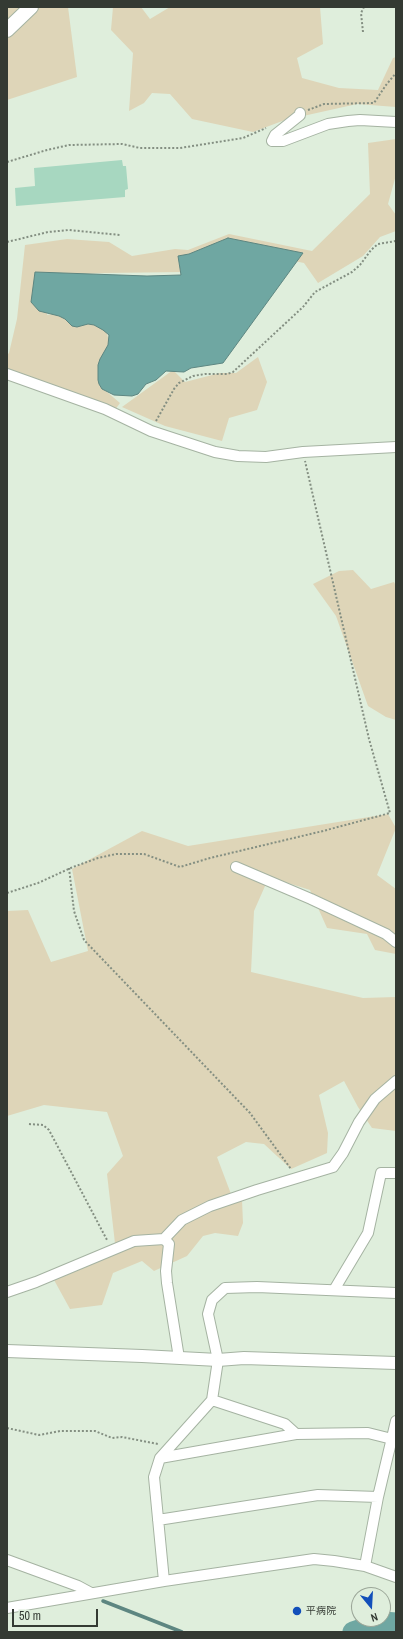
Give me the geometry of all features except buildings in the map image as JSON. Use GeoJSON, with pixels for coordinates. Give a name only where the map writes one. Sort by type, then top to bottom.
{"type":"FeatureCollection","features":[{"type":"Feature","properties":{"kind":"main road"},"geometry":{"type":"LineString","coordinates":[[7,30],[31,7]]}},
{"type":"Feature","properties":{"kind":"street"},"geometry":{"type":"LineString","coordinates":[[300,113],[300,115],[275,135],[272,141],[283,141],[328,124],[360,120],[396,122]]}},
{"type":"Feature","properties":{"kind":"street"},"geometry":{"type":"LineString","coordinates":[[7,374],[106,409],[151,431],[215,452],[238,456],[266,457],[303,452],[396,447]]}},
{"type":"Feature","properties":{"kind":"street"},"geometry":{"type":"LineString","coordinates":[[236,867],[311,899],[386,934],[396,942]]}},
{"type":"Feature","properties":{"kind":"street"},"geometry":{"type":"LineString","coordinates":[[7,1292],[36,1282],[134,1241],[164,1239],[182,1220],[210,1206],[334,1167],[359,1122],[375,1099],[396,1081]]}},
{"type":"Feature","properties":{"kind":"street"},"geometry":{"type":"LineString","coordinates":[[334,1290],[368,1233],[381,1173],[396,1173]]}},
{"type":"Feature","properties":{"kind":"street"},"geometry":{"type":"LineString","coordinates":[[164,1239],[169,1244],[166,1271],[167,1283],[179,1358]]}},
{"type":"Feature","properties":{"kind":"street"},"geometry":{"type":"LineString","coordinates":[[164,1581],[154,1477],[160,1458],[212,1400],[218,1360],[208,1314],[212,1300],[225,1288],[257,1287],[396,1293]]}},
{"type":"Feature","properties":{"kind":"street"},"geometry":{"type":"LineString","coordinates":[[7,1351],[218,1360],[244,1358],[396,1363]]}},
{"type":"Feature","properties":{"kind":"street"},"geometry":{"type":"LineString","coordinates":[[212,1400],[285,1424],[296,1434]]}},
{"type":"Feature","properties":{"kind":"street"},"geometry":{"type":"LineString","coordinates":[[365,1566],[378,1498],[394,1439],[396,1421]]}},
{"type":"Feature","properties":{"kind":"street"},"geometry":{"type":"LineString","coordinates":[[160,1458],[296,1434],[368,1433],[394,1439]]}},
{"type":"Feature","properties":{"kind":"street"},"geometry":{"type":"LineString","coordinates":[[158,1520],[318,1495],[378,1498]]}},
{"type":"Feature","properties":{"kind":"street"},"geometry":{"type":"LineString","coordinates":[[7,1608],[164,1581],[314,1559],[334,1560],[365,1566],[396,1577]]}},
{"type":"Feature","properties":{"kind":"street"},"geometry":{"type":"LineString","coordinates":[[7,1560],[78,1586],[91,1593]]}},
{"type":"Feature","properties":{"kind":"path"},"geometry":{"type":"LineString","coordinates":[[364,7],[361,13],[364,32]]}},
{"type":"Feature","properties":{"kind":"path"},"geometry":{"type":"LineString","coordinates":[[300,113],[324,104],[374,103],[396,73]]}},
{"type":"Feature","properties":{"kind":"path"},"geometry":{"type":"LineString","coordinates":[[7,162],[69,145],[122,144],[140,148],[180,148],[243,138],[266,128]]}},
{"type":"Feature","properties":{"kind":"path"},"geometry":{"type":"LineString","coordinates":[[7,242],[48,232],[69,230],[120,235]]}},
{"type":"Feature","properties":{"kind":"path"},"geometry":{"type":"LineString","coordinates":[[151,431],[174,389],[179,383],[193,376],[205,374],[227,374],[233,372],[303,307],[315,292],[352,272],[378,244],[396,241]]}},
{"type":"Feature","properties":{"kind":"path"},"geometry":{"type":"LineString","coordinates":[[7,893],[38,883],[70,868],[98,858],[116,854],[144,854],[180,868],[210,858],[323,831],[390,813],[369,739],[303,452]]}},
{"type":"Feature","properties":{"kind":"path"},"geometry":{"type":"LineString","coordinates":[[70,868],[74,910],[84,940],[250,1113],[282,1156],[296,1178]]}},
{"type":"Feature","properties":{"kind":"path"},"geometry":{"type":"LineString","coordinates":[[29,1124],[43,1125],[54,1137],[112,1250]]}},
{"type":"Feature","properties":{"kind":"path"},"geometry":{"type":"LineString","coordinates":[[7,1428],[39,1435],[60,1431],[95,1431],[112,1438],[122,1437],[170,1447]]}},
{"type":"Feature","properties":{"kind":"shaded area"},"geometry":{"type":"Polygon","coordinates":[[[7,7],[68,7],[77,77],[7,100],[7,7]]]}},
{"type":"Feature","properties":{"kind":"shaded area"},"geometry":{"type":"Polygon","coordinates":[[[113,7],[141,7],[150,19],[170,7],[320,7],[323,44],[297,58],[302,78],[339,88],[378,90],[393,58],[396,57],[396,107],[357,104],[285,120],[253,132],[192,119],[170,94],[152,93],[144,103],[129,111],[133,53],[111,30],[113,7]]]}},
{"type":"Feature","properties":{"kind":"shaded area"},"geometry":{"type":"Polygon","coordinates":[[[396,139],[396,175],[388,204],[396,215],[396,231],[380,237],[363,256],[318,283],[304,263],[234,249],[186,272],[104,273],[51,276],[47,315],[80,309],[104,323],[112,352],[100,386],[120,403],[115,410],[7,368],[7,355],[9,353],[17,319],[25,245],[67,239],[109,242],[132,256],[175,249],[188,250],[229,234],[312,251],[370,194],[368,143],[396,139]]]}},
{"type":"Feature","properties":{"kind":"shaded area"},"geometry":{"type":"Polygon","coordinates":[[[258,357],[267,382],[257,410],[229,418],[222,441],[165,426],[122,407],[173,370],[185,382],[220,373],[236,373],[258,357]]]}},
{"type":"Feature","properties":{"kind":"shaded area"},"geometry":{"type":"Polygon","coordinates":[[[353,570],[371,589],[394,582],[396,586],[396,720],[386,717],[368,706],[336,616],[313,584],[339,571],[353,570]]]}},
{"type":"Feature","properties":{"kind":"shaded area"},"geometry":{"type":"Polygon","coordinates":[[[388,814],[396,828],[377,875],[396,889],[396,954],[375,950],[367,934],[327,928],[310,890],[269,877],[254,911],[251,972],[363,998],[396,997],[396,1131],[372,1128],[358,1107],[344,1081],[319,1095],[328,1133],[327,1153],[291,1169],[264,1144],[246,1142],[217,1157],[231,1194],[242,1200],[243,1223],[238,1236],[215,1233],[203,1236],[187,1256],[154,1271],[142,1261],[113,1273],[102,1305],[70,1309],[54,1280],[116,1252],[107,1174],[123,1156],[107,1112],[44,1105],[7,1116],[7,911],[28,910],[51,962],[88,951],[72,869],[142,831],[188,846],[388,814]]]}},
{"type":"Feature","properties":{"kind":"water"},"geometry":{"type":"Polygon","coordinates":[[[228,238],[303,253],[223,363],[191,368],[184,372],[166,371],[156,380],[146,384],[138,394],[132,396],[114,395],[102,389],[99,384],[98,365],[108,345],[109,335],[94,325],[88,324],[77,327],[72,326],[65,319],[59,316],[39,311],[31,302],[35,272],[147,276],[181,275],[178,256],[189,254],[228,238]]]}},
{"type":"Feature","properties":{"kind":"waterway"},"geometry":{"type":"LineString","coordinates":[[103,1601],[182,1632]]}},
{"type":"Feature","properties":{"kind":"waterway"},"geometry":{"type":"LineString","coordinates":[[353,1632],[383,1622],[396,1623]]}},
{"type":"Feature","properties":{"kind":"place","name":"平病院"},"geometry":{"type":"Point","coordinates":[297,1611]}}]}
